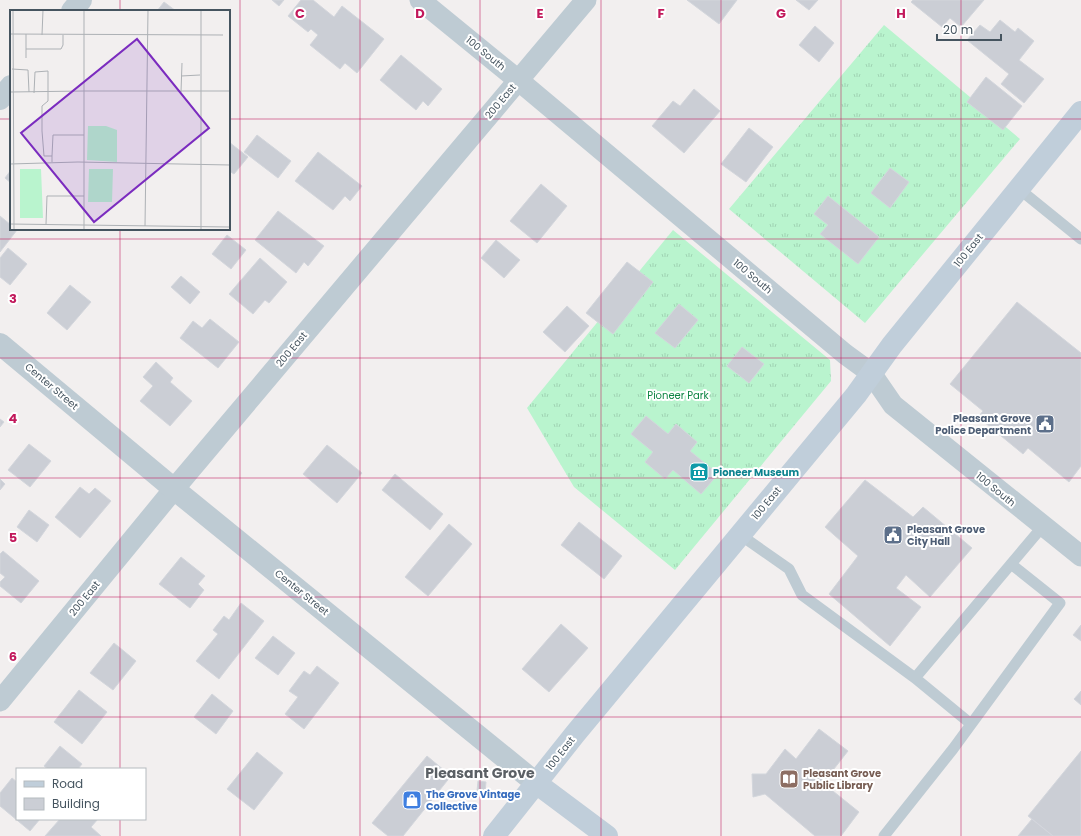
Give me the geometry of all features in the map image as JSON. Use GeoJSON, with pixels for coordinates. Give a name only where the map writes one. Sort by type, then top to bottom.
{"type":"FeatureCollection","features":[{"type":"Feature","properties":{"kind":"main road","name":"100 East"},"geometry":{"type":"LineString","coordinates":[[494,836],[580,728],[739,534],[847,406],[871,373],[1018,188],[1081,112]]}},
{"type":"Feature","properties":{"kind":"main road","name":"Center Street"},"geometry":{"type":"LineString","coordinates":[[536,783],[608,836]]}},
{"type":"Feature","properties":{"kind":"street"},"geometry":{"type":"LineString","coordinates":[[73,10],[80,0]]}},
{"type":"Feature","properties":{"kind":"street","name":"100 South"},"geometry":{"type":"LineString","coordinates":[[420,0],[518,80],[845,354],[871,373],[893,406],[1081,556]]}},
{"type":"Feature","properties":{"kind":"street","name":"200 East"},"geometry":{"type":"LineString","coordinates":[[0,702],[174,489],[586,0]]}},
{"type":"Feature","properties":{"kind":"street"},"geometry":{"type":"LineString","coordinates":[[0,99],[10,87]]}},
{"type":"Feature","properties":{"kind":"street","name":"Center Street"},"geometry":{"type":"LineString","coordinates":[[0,344],[174,489],[536,783]]}},
{"type":"Feature","properties":{"kind":"lane"},"geometry":{"type":"LineString","coordinates":[[1018,188],[1081,239]]}},
{"type":"Feature","properties":{"kind":"lane"},"geometry":{"type":"LineString","coordinates":[[915,678],[1043,526]]}},
{"type":"Feature","properties":{"kind":"lane"},"geometry":{"type":"LineString","coordinates":[[739,534],[789,569],[802,595],[915,678],[971,724]]}},
{"type":"Feature","properties":{"kind":"lane"},"geometry":{"type":"LineString","coordinates":[[884,836],[953,749],[1060,603],[1011,564]]}},
{"type":"Feature","properties":{"kind":"green space"},"geometry":{"type":"Polygon","coordinates":[[[884,25],[1020,139],[865,323],[729,209],[884,25]]]}},
{"type":"Feature","properties":{"kind":"green space","name":"Pioneer Park"},"geometry":{"type":"Polygon","coordinates":[[[673,230],[830,360],[831,381],[675,570],[574,487],[527,408],[673,230]]]}},
{"type":"Feature","properties":{"kind":"building"},"geometry":{"type":"Polygon","coordinates":[[[272,0],[284,0],[279,6],[272,0]]]}},
{"type":"Feature","properties":{"kind":"building"},"geometry":{"type":"Polygon","coordinates":[[[301,0],[313,0],[334,17],[342,6],[384,39],[357,73],[345,63],[340,69],[310,45],[318,35],[311,29],[308,32],[288,16],[301,0]]]}},
{"type":"Feature","properties":{"kind":"building"},"geometry":{"type":"Polygon","coordinates":[[[687,0],[737,0],[719,24],[687,0]]]}},
{"type":"Feature","properties":{"kind":"building"},"geometry":{"type":"Polygon","coordinates":[[[796,0],[818,0],[809,10],[796,0]]]}},
{"type":"Feature","properties":{"kind":"building"},"geometry":{"type":"Polygon","coordinates":[[[913,0],[984,0],[961,27],[950,18],[942,27],[911,2],[913,0]]]}},
{"type":"Feature","properties":{"kind":"building"},"geometry":{"type":"Polygon","coordinates":[[[164,2],[175,10],[158,10],[164,2]]]}},
{"type":"Feature","properties":{"kind":"building"},"geometry":{"type":"Polygon","coordinates":[[[1000,20],[1015,32],[1018,28],[1034,41],[1019,60],[1044,79],[1024,103],[1001,84],[1009,74],[967,40],[980,25],[990,32],[1000,20]]]}},
{"type":"Feature","properties":{"kind":"building"},"geometry":{"type":"Polygon","coordinates":[[[815,26],[834,43],[819,62],[799,45],[815,26]]]}},
{"type":"Feature","properties":{"kind":"building"},"geometry":{"type":"Polygon","coordinates":[[[401,55],[442,89],[428,106],[423,101],[416,110],[380,80],[401,55]]]}},
{"type":"Feature","properties":{"kind":"building"},"geometry":{"type":"Polygon","coordinates":[[[986,77],[1022,106],[1003,130],[967,102],[986,77]]]}},
{"type":"Feature","properties":{"kind":"building"},"geometry":{"type":"Polygon","coordinates":[[[694,89],[720,111],[684,153],[652,126],[673,101],[680,106],[694,89]]]}},
{"type":"Feature","properties":{"kind":"building"},"geometry":{"type":"Polygon","coordinates":[[[749,128],[773,147],[746,182],[721,164],[749,128]]]}},
{"type":"Feature","properties":{"kind":"building"},"geometry":{"type":"Polygon","coordinates":[[[257,135],[291,161],[278,178],[244,152],[257,135]]]}},
{"type":"Feature","properties":{"kind":"building"},"geometry":{"type":"Polygon","coordinates":[[[230,143],[248,157],[234,174],[230,172],[230,143]]]}},
{"type":"Feature","properties":{"kind":"building"},"geometry":{"type":"Polygon","coordinates":[[[318,152],[362,186],[350,201],[345,196],[333,210],[295,181],[318,152]]]}},
{"type":"Feature","properties":{"kind":"building"},"geometry":{"type":"Polygon","coordinates":[[[890,168],[909,182],[890,208],[871,193],[890,168]]]}},
{"type":"Feature","properties":{"kind":"building"},"geometry":{"type":"Polygon","coordinates":[[[10,171],[10,182],[5,178],[10,171]]]}},
{"type":"Feature","properties":{"kind":"building"},"geometry":{"type":"Polygon","coordinates":[[[541,184],[567,206],[537,243],[510,221],[541,184]]]}},
{"type":"Feature","properties":{"kind":"building"},"geometry":{"type":"Polygon","coordinates":[[[828,196],[879,237],[858,264],[820,234],[828,225],[814,214],[828,196]]]}},
{"type":"Feature","properties":{"kind":"building"},"geometry":{"type":"Polygon","coordinates":[[[278,211],[324,246],[308,266],[304,262],[296,273],[255,240],[278,211]]]}},
{"type":"Feature","properties":{"kind":"building"},"geometry":{"type":"Polygon","coordinates":[[[0,216],[10,224],[10,230],[17,230],[0,252],[0,216]]]}},
{"type":"Feature","properties":{"kind":"building"},"geometry":{"type":"Polygon","coordinates":[[[227,235],[246,250],[231,269],[212,254],[227,235]]]}},
{"type":"Feature","properties":{"kind":"building"},"geometry":{"type":"Polygon","coordinates":[[[496,240],[520,260],[504,278],[481,258],[496,240]]]}},
{"type":"Feature","properties":{"kind":"building"},"geometry":{"type":"Polygon","coordinates":[[[8,248],[27,264],[10,285],[0,277],[0,258],[8,248]]]}},
{"type":"Feature","properties":{"kind":"building"},"geometry":{"type":"Polygon","coordinates":[[[260,258],[287,282],[269,303],[265,300],[253,314],[229,294],[260,258]]]}},
{"type":"Feature","properties":{"kind":"building"},"geometry":{"type":"Polygon","coordinates":[[[627,262],[653,282],[613,334],[586,313],[627,262]]]}},
{"type":"Feature","properties":{"kind":"building"},"geometry":{"type":"Polygon","coordinates":[[[181,276],[200,292],[190,304],[171,287],[181,276]]]}},
{"type":"Feature","properties":{"kind":"building"},"geometry":{"type":"Polygon","coordinates":[[[70,285],[91,302],[67,330],[47,313],[70,285]]]}},
{"type":"Feature","properties":{"kind":"building"},"geometry":{"type":"Polygon","coordinates":[[[1017,302],[1081,353],[1081,466],[1069,482],[1028,448],[1023,454],[978,417],[983,411],[950,384],[1017,302]]]}},
{"type":"Feature","properties":{"kind":"building"},"geometry":{"type":"Polygon","coordinates":[[[679,304],[698,320],[675,348],[655,333],[679,304]]]}},
{"type":"Feature","properties":{"kind":"building"},"geometry":{"type":"Polygon","coordinates":[[[567,306],[589,326],[565,352],[543,332],[567,306]]]}},
{"type":"Feature","properties":{"kind":"building"},"geometry":{"type":"Polygon","coordinates":[[[210,319],[239,342],[218,368],[180,338],[193,321],[202,328],[210,319]]]}},
{"type":"Feature","properties":{"kind":"building"},"geometry":{"type":"Polygon","coordinates":[[[742,347],[764,364],[749,383],[727,366],[742,347]]]}},
{"type":"Feature","properties":{"kind":"building"},"geometry":{"type":"Polygon","coordinates":[[[156,362],[173,378],[170,382],[192,401],[170,426],[140,401],[153,386],[143,377],[156,362]]]}},
{"type":"Feature","properties":{"kind":"building"},"geometry":{"type":"Polygon","coordinates":[[[646,416],[668,434],[676,424],[697,442],[690,451],[718,474],[701,494],[673,470],[665,479],[645,462],[653,452],[631,434],[646,416]]]}},
{"type":"Feature","properties":{"kind":"building"},"geometry":{"type":"Polygon","coordinates":[[[0,419],[4,422],[0,427],[0,419]]]}},
{"type":"Feature","properties":{"kind":"building"},"geometry":{"type":"Polygon","coordinates":[[[29,444],[51,461],[30,487],[8,470],[29,444]]]}},
{"type":"Feature","properties":{"kind":"building"},"geometry":{"type":"Polygon","coordinates":[[[327,445],[362,473],[337,503],[303,474],[327,445]]]}},
{"type":"Feature","properties":{"kind":"building"},"geometry":{"type":"Polygon","coordinates":[[[395,474],[443,514],[430,530],[382,490],[395,474]]]}},
{"type":"Feature","properties":{"kind":"building"},"geometry":{"type":"Polygon","coordinates":[[[0,479],[5,484],[0,490],[0,479]]]}},
{"type":"Feature","properties":{"kind":"building"},"geometry":{"type":"Polygon","coordinates":[[[865,480],[913,517],[923,507],[972,548],[930,597],[906,575],[896,588],[921,607],[890,646],[829,594],[858,556],[825,527],[865,480]]]}},
{"type":"Feature","properties":{"kind":"building"},"geometry":{"type":"Polygon","coordinates":[[[80,487],[89,494],[95,488],[111,501],[80,538],[55,517],[80,487]]]}},
{"type":"Feature","properties":{"kind":"building"},"geometry":{"type":"Polygon","coordinates":[[[29,510],[49,525],[37,542],[17,527],[29,510]]]}},
{"type":"Feature","properties":{"kind":"building"},"geometry":{"type":"Polygon","coordinates":[[[579,522],[622,556],[604,579],[561,545],[579,522]]]}},
{"type":"Feature","properties":{"kind":"building"},"geometry":{"type":"Polygon","coordinates":[[[449,524],[472,544],[428,596],[405,577],[449,524]]]}},
{"type":"Feature","properties":{"kind":"building"},"geometry":{"type":"Polygon","coordinates":[[[3,551],[39,581],[21,603],[0,586],[0,582],[5,577],[0,573],[0,554],[3,551]]]}},
{"type":"Feature","properties":{"kind":"building"},"geometry":{"type":"Polygon","coordinates":[[[181,557],[205,576],[198,584],[204,590],[190,608],[159,584],[181,557]]]}},
{"type":"Feature","properties":{"kind":"building"},"geometry":{"type":"Polygon","coordinates":[[[241,603],[264,621],[219,679],[196,661],[218,634],[213,630],[224,616],[229,620],[241,603]]]}},
{"type":"Feature","properties":{"kind":"building"},"geometry":{"type":"Polygon","coordinates":[[[561,624],[588,648],[549,692],[522,669],[561,624]]]}},
{"type":"Feature","properties":{"kind":"building"},"geometry":{"type":"Polygon","coordinates":[[[1081,625],[1081,641],[1073,635],[1081,625]]]}},
{"type":"Feature","properties":{"kind":"building"},"geometry":{"type":"Polygon","coordinates":[[[273,636],[295,653],[278,675],[255,658],[273,636]]]}},
{"type":"Feature","properties":{"kind":"building"},"geometry":{"type":"Polygon","coordinates":[[[114,643],[136,661],[113,690],[90,673],[114,643]]]}},
{"type":"Feature","properties":{"kind":"building"},"geometry":{"type":"Polygon","coordinates":[[[317,666],[339,683],[304,729],[285,714],[298,697],[289,691],[304,671],[310,675],[317,666]]]}},
{"type":"Feature","properties":{"kind":"building"},"geometry":{"type":"Polygon","coordinates":[[[79,690],[107,712],[82,744],[54,722],[79,690]]]}},
{"type":"Feature","properties":{"kind":"building"},"geometry":{"type":"Polygon","coordinates":[[[1081,691],[1081,705],[1074,699],[1081,691]]]}},
{"type":"Feature","properties":{"kind":"building"},"geometry":{"type":"Polygon","coordinates":[[[212,694],[233,711],[216,734],[194,717],[212,694]]]}},
{"type":"Feature","properties":{"kind":"building","name":"Pleasant Grove Public Library"},"geometry":{"type":"Polygon","coordinates":[[[819,729],[848,751],[823,783],[859,812],[841,836],[815,836],[765,794],[753,797],[752,774],[766,774],[785,749],[796,759],[819,729]]]}},
{"type":"Feature","properties":{"kind":"building"},"geometry":{"type":"Polygon","coordinates":[[[60,746],[82,764],[79,768],[47,768],[44,766],[60,746]]]}},
{"type":"Feature","properties":{"kind":"building"},"geometry":{"type":"Polygon","coordinates":[[[1081,751],[1081,836],[1053,836],[1028,816],[1081,751]]]}},
{"type":"Feature","properties":{"kind":"building"},"geometry":{"type":"Polygon","coordinates":[[[257,752],[283,773],[254,810],[227,789],[257,752]]]}},
{"type":"Feature","properties":{"kind":"building","name":"The Grove Vintage Collective"},"geometry":{"type":"Polygon","coordinates":[[[427,756],[451,776],[403,836],[388,836],[372,823],[427,756]]]}},
{"type":"Feature","properties":{"kind":"building"},"geometry":{"type":"Polygon","coordinates":[[[12,778],[16,781],[16,819],[0,806],[0,793],[12,778]]]}},
{"type":"Feature","properties":{"kind":"building"},"geometry":{"type":"Polygon","coordinates":[[[478,781],[486,782],[485,792],[477,791],[478,781]]]}},
{"type":"Feature","properties":{"kind":"building"},"geometry":{"type":"Polygon","coordinates":[[[1032,819],[1053,836],[1018,836],[1032,819]]]}},
{"type":"Feature","properties":{"kind":"building"},"geometry":{"type":"Polygon","coordinates":[[[17,820],[39,820],[30,831],[17,820]]]}},
{"type":"Feature","properties":{"kind":"building"},"geometry":{"type":"Polygon","coordinates":[[[59,820],[97,820],[91,827],[101,836],[45,836],[59,820]]]}},
{"type":"Feature","properties":{"kind":"place","name":"Pleasant Grove Police Department"},"geometry":{"type":"Point","coordinates":[1045,424]}},
{"type":"Feature","properties":{"kind":"place","name":"Pioneer Museum"},"geometry":{"type":"Point","coordinates":[699,472]}},
{"type":"Feature","properties":{"kind":"place","name":"Pleasant Grove City Hall"},"geometry":{"type":"Point","coordinates":[893,535]}},
{"type":"Feature","properties":{"kind":"place","name":"Pleasant Grove Public Library"},"geometry":{"type":"Point","coordinates":[789,779]}},
{"type":"Feature","properties":{"kind":"place","name":"The Grove Vintage Collective"},"geometry":{"type":"Point","coordinates":[412,800]}},
{"type":"Feature","properties":{"kind":"district","name":"Pleasant Grove"},"geometry":{"type":"Point","coordinates":[480,773]}}]}
